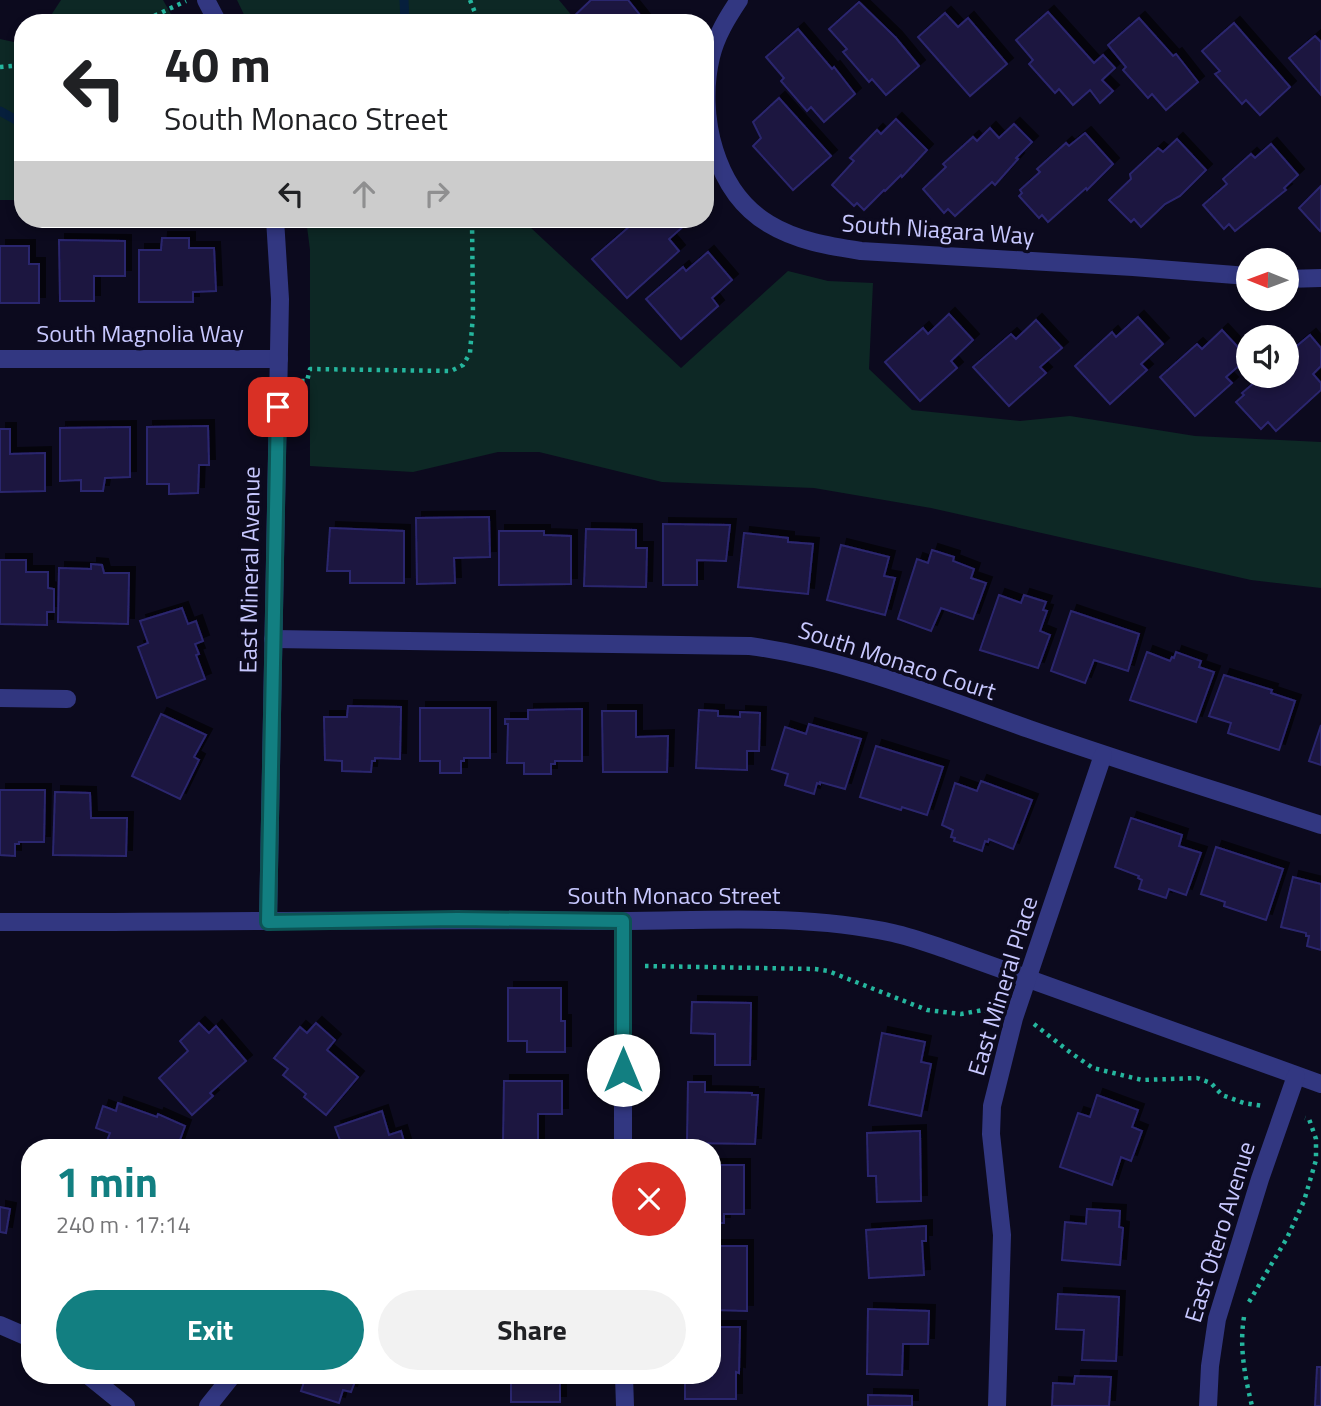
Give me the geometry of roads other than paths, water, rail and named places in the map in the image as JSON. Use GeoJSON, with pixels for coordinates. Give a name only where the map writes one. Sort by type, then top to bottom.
{"type":"FeatureCollection","features":[{"type":"Feature","properties":{"kind":"street","name":"South Niagara Way"},"geometry":{"type":"LineString","coordinates":[[714,49],[725,20],[739,0]]}},
{"type":"Feature","properties":{"kind":"street","name":"South Niagara Way"},"geometry":{"type":"LineString","coordinates":[[714,147],[734,192],[750,209],[768,224],[822,245],[861,251],[1236,275]]}},
{"type":"Feature","properties":{"kind":"street","name":"East Mineral Avenue"},"geometry":{"type":"LineString","coordinates":[[268,922],[280,299],[276,228]]}},
{"type":"Feature","properties":{"kind":"street"},"geometry":{"type":"LineString","coordinates":[[1299,279],[1321,278]]}},
{"type":"Feature","properties":{"kind":"street","name":"South Magnolia Way"},"geometry":{"type":"LineString","coordinates":[[0,359],[279,359]]}},
{"type":"Feature","properties":{"kind":"street","name":"South Monaco Court"},"geometry":{"type":"LineString","coordinates":[[273,639],[750,646],[784,650],[852,667],[1102,755],[1321,825]]}},
{"type":"Feature","properties":{"kind":"street"},"geometry":{"type":"LineString","coordinates":[[0,698],[67,699]]}},
{"type":"Feature","properties":{"kind":"street","name":"East Mineral Place"},"geometry":{"type":"LineString","coordinates":[[997,1406],[1002,1234],[991,1134],[992,1106],[1009,1034],[1102,755]]}},
{"type":"Feature","properties":{"kind":"street","name":"South Monaco Street"},"geometry":{"type":"LineString","coordinates":[[0,922],[457,919],[796,922],[868,929],[893,933],[948,950],[1321,1084]]}},
{"type":"Feature","properties":{"kind":"street"},"geometry":{"type":"LineString","coordinates":[[622,1139],[623,921]]}},
{"type":"Feature","properties":{"kind":"street","name":"East Otero Avenue"},"geometry":{"type":"LineString","coordinates":[[1208,1406],[1210,1366],[1217,1319],[1260,1179],[1296,1076]]}},
{"type":"Feature","properties":{"kind":"street"},"geometry":{"type":"LineString","coordinates":[[0,1325],[21,1334]]}},
{"type":"Feature","properties":{"kind":"street"},"geometry":{"type":"LineString","coordinates":[[99,1384],[126,1406]]}},
{"type":"Feature","properties":{"kind":"street"},"geometry":{"type":"LineString","coordinates":[[208,1406],[226,1384]]}},
{"type":"Feature","properties":{"kind":"street"},"geometry":{"type":"LineString","coordinates":[[624,1384],[625,1406]]}},
{"type":"Feature","properties":{"kind":"waterway"},"geometry":{"type":"LineString","coordinates":[[404,0],[405,14]]}},
{"type":"Feature","properties":{"kind":"waterway"},"geometry":{"type":"LineString","coordinates":[[0,111],[14,119]]}}]}
